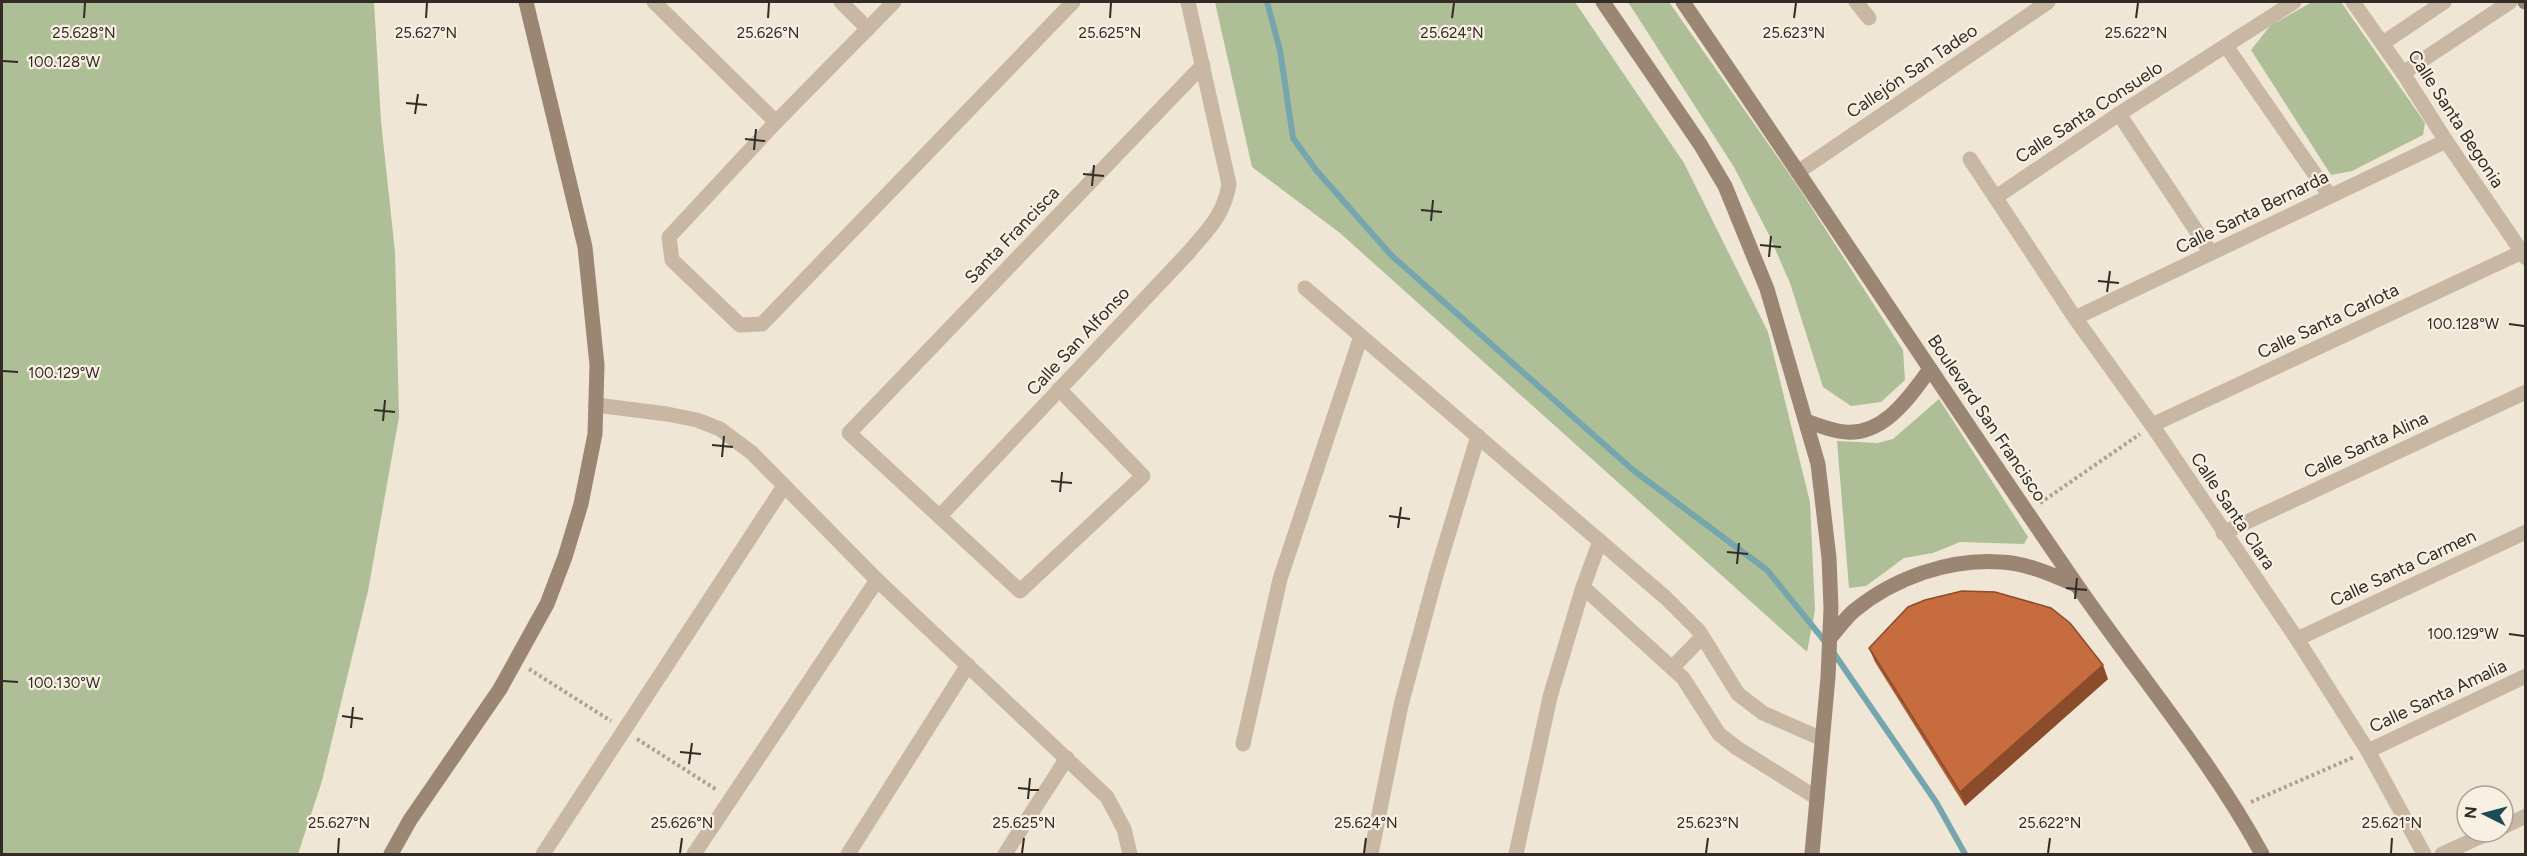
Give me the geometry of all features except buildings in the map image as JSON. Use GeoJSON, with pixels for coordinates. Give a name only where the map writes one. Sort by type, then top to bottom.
{"type":"FeatureCollection","features":[{"type":"Feature","properties":{"kind":"street"},"geometry":{"type":"LineString","coordinates":[[391,855],[410,820],[500,688],[547,604],[565,557],[581,504],[595,434],[597,365],[585,247],[526,2]]}},
{"type":"Feature","properties":{"kind":"street"},"geometry":{"type":"LineString","coordinates":[[654,2],[776,122]]}},
{"type":"Feature","properties":{"kind":"street"},"geometry":{"type":"LineString","coordinates":[[841,2],[868,29]]}},
{"type":"Feature","properties":{"kind":"street"},"geometry":{"type":"LineString","coordinates":[[894,2],[776,122],[669,237],[672,260],[740,325],[762,324],[1073,2]]}},
{"type":"Feature","properties":{"kind":"street"},"geometry":{"type":"LineString","coordinates":[[1188,2],[1203,65]]}},
{"type":"Feature","properties":{"kind":"street"},"geometry":{"type":"LineString","coordinates":[[1603,2],[1700,144],[1725,186],[1767,289],[1818,464],[1829,558],[1831,608],[1828,677],[1812,855]]}},
{"type":"Feature","properties":{"kind":"street","name":"Boulevard San Francisco"},"geometry":{"type":"LineString","coordinates":[[1683,2],[2076,585],[2162,701],[2237,809],[2262,855]]}},
{"type":"Feature","properties":{"kind":"street"},"geometry":{"type":"LineString","coordinates":[[1856,2],[1869,18]]}},
{"type":"Feature","properties":{"kind":"street","name":"Callejón San Tadeo"},"geometry":{"type":"LineString","coordinates":[[1798,172],[2048,2]]}},
{"type":"Feature","properties":{"kind":"street","name":"Calle Santa Consuelo"},"geometry":{"type":"LineString","coordinates":[[1996,197],[2119,114],[2294,2]]}},
{"type":"Feature","properties":{"kind":"street","name":"Calle Santa Begonia"},"geometry":{"type":"LineString","coordinates":[[2353,2],[2383,43],[2446,141],[2524,255]]}},
{"type":"Feature","properties":{"kind":"street"},"geometry":{"type":"LineString","coordinates":[[2383,43],[2444,2]]}},
{"type":"Feature","properties":{"kind":"street"},"geometry":{"type":"LineString","coordinates":[[2403,73],[2510,2]]}},
{"type":"Feature","properties":{"kind":"street"},"geometry":{"type":"LineString","coordinates":[[2226,46],[2330,196]]}},
{"type":"Feature","properties":{"kind":"street","name":"Calle San Alfonso"},"geometry":{"type":"LineString","coordinates":[[940,516],[1189,252],[1218,218],[1226,202],[1229,184],[1203,65]]}},
{"type":"Feature","properties":{"kind":"street","name":"Santa Francisca"},"geometry":{"type":"LineString","coordinates":[[940,516],[849,433],[1203,65]]}},
{"type":"Feature","properties":{"kind":"street"},"geometry":{"type":"LineString","coordinates":[[2119,114],[2211,253]]}},
{"type":"Feature","properties":{"kind":"street","name":"Calle Santa Bernarda"},"geometry":{"type":"LineString","coordinates":[[2075,318],[2446,141]]}},
{"type":"Feature","properties":{"kind":"street","name":"Calle Santa Clara"},"geometry":{"type":"LineString","coordinates":[[1970,159],[2075,318],[2152,425],[2223,533],[2297,639],[2368,751],[2424,855]]}},
{"type":"Feature","properties":{"kind":"street","name":"Calle Santa Carlota"},"geometry":{"type":"LineString","coordinates":[[2152,425],[2524,255]]}},
{"type":"Feature","properties":{"kind":"street"},"geometry":{"type":"LineString","coordinates":[[1305,288],[1666,598],[1702,636],[1738,694],[1763,713],[1822,739]]}},
{"type":"Feature","properties":{"kind":"street"},"geometry":{"type":"LineString","coordinates":[[1243,744],[1280,579],[1361,336]]}},
{"type":"Feature","properties":{"kind":"street"},"geometry":{"type":"LineString","coordinates":[[1806,421],[1840,432],[1863,431],[1884,421],[1901,408],[1930,369]]}},
{"type":"Feature","properties":{"kind":"street"},"geometry":{"type":"LineString","coordinates":[[940,516],[1020,591],[1143,476],[1059,389]]}},
{"type":"Feature","properties":{"kind":"street","name":"Calle Santa Alina"},"geometry":{"type":"LineString","coordinates":[[2223,533],[2526,392]]}},
{"type":"Feature","properties":{"kind":"street"},"geometry":{"type":"LineString","coordinates":[[596,405],[697,420],[720,429],[752,453],[877,580],[1107,797],[1124,829],[1130,855]]}},
{"type":"Feature","properties":{"kind":"street"},"geometry":{"type":"LineString","coordinates":[[1371,855],[1401,705],[1436,575],[1478,436]]}},
{"type":"Feature","properties":{"kind":"street"},"geometry":{"type":"LineString","coordinates":[[543,855],[784,486]]}},
{"type":"Feature","properties":{"kind":"street","name":"Calle Santa Carmen"},"geometry":{"type":"LineString","coordinates":[[2297,639],[2526,532]]}},
{"type":"Feature","properties":{"kind":"street"},"geometry":{"type":"LineString","coordinates":[[1516,855],[1550,697],[1583,587],[1600,541]]}},
{"type":"Feature","properties":{"kind":"street"},"geometry":{"type":"LineString","coordinates":[[1830,638],[1854,610],[1889,589],[1922,572],[1958,564],[2002,562],[2038,569],[2076,585]]}},
{"type":"Feature","properties":{"kind":"street"},"geometry":{"type":"LineString","coordinates":[[694,855],[877,580]]}},
{"type":"Feature","properties":{"kind":"street"},"geometry":{"type":"LineString","coordinates":[[1583,587],[1683,678],[1719,734],[1737,748],[1817,798]]}},
{"type":"Feature","properties":{"kind":"street"},"geometry":{"type":"LineString","coordinates":[[1672,668],[1702,636]]}},
{"type":"Feature","properties":{"kind":"street"},"geometry":{"type":"LineString","coordinates":[[848,855],[968,665]]}},
{"type":"Feature","properties":{"kind":"street","name":"Calle Santa Amalia"},"geometry":{"type":"LineString","coordinates":[[2368,751],[2526,676]]}},
{"type":"Feature","properties":{"kind":"street"},"geometry":{"type":"LineString","coordinates":[[1005,855],[1067,758]]}},
{"type":"Feature","properties":{"kind":"street"},"geometry":{"type":"LineString","coordinates":[[2442,855],[2465,844]]}},
{"type":"Feature","properties":{"kind":"path"},"geometry":{"type":"LineString","coordinates":[[2027,512],[2152,425]]}},
{"type":"Feature","properties":{"kind":"path"},"geometry":{"type":"LineString","coordinates":[[2237,809],[2368,751]]}},
{"type":"Feature","properties":{"kind":"green space"},"geometry":{"type":"Polygon","coordinates":[[[2,2],[374,2],[381,121],[395,252],[399,417],[368,591],[322,781],[298,854],[2,854],[2,2]]]}},
{"type":"Feature","properties":{"kind":"green space"},"geometry":{"type":"Polygon","coordinates":[[[1215,2],[1575,2],[1684,163],[1768,332],[1810,502],[1815,610],[1807,652],[1340,233],[1252,167],[1215,2]]]}},
{"type":"Feature","properties":{"kind":"green space"},"geometry":{"type":"Polygon","coordinates":[[[1628,2],[1669,2],[1797,185],[1903,350],[1905,380],[1881,402],[1851,406],[1823,387],[1790,283],[1768,233],[1734,167],[1628,2]]]}},
{"type":"Feature","properties":{"kind":"green space"},"geometry":{"type":"Polygon","coordinates":[[[2312,2],[2341,2],[2425,123],[2423,135],[2352,171],[2331,175],[2251,50],[2270,26],[2312,2]]]}},
{"type":"Feature","properties":{"kind":"green space"},"geometry":{"type":"Polygon","coordinates":[[[1939,399],[2028,537],[2024,544],[1960,542],[1933,553],[1904,558],[1866,586],[1849,588],[1837,441],[1877,443],[1893,439],[1939,399]]]}},
{"type":"Feature","properties":{"kind":"waterway"},"geometry":{"type":"LineString","coordinates":[[1267,2],[1280,50],[1293,138],[1316,170],[1391,255],[1633,470],[1767,570],[1827,644]]}},
{"type":"Feature","properties":{"kind":"waterway"},"geometry":{"type":"LineString","coordinates":[[1833,652],[1936,802],[1965,854]]}}]}
